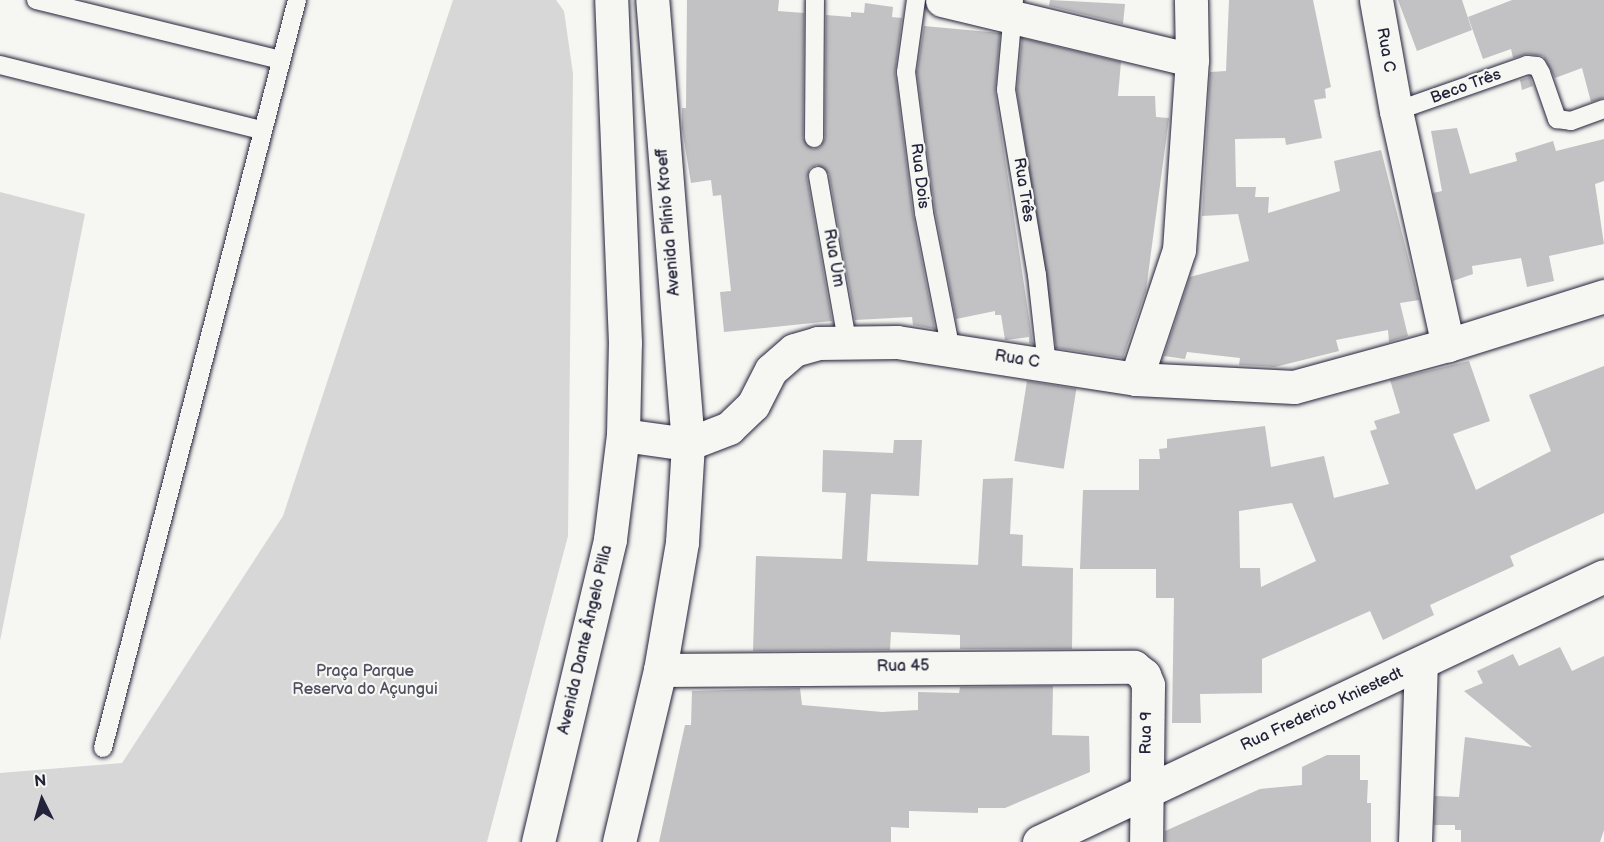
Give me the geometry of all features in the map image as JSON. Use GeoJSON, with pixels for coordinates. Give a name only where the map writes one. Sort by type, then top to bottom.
{"type":"FeatureCollection","features":[{"type":"Feature","properties":{"kind":"street"},"geometry":{"type":"LineString","coordinates":[[611,0],[625,332],[623,435]]}},
{"type":"Feature","properties":{"kind":"street","name":"Avenida Plínio Kroeff"},"geometry":{"type":"LineString","coordinates":[[652,0],[688,444]]}},
{"type":"Feature","properties":{"kind":"street"},"geometry":{"type":"LineString","coordinates":[[942,0],[1014,7],[1192,60]]}},
{"type":"Feature","properties":{"kind":"street"},"geometry":{"type":"LineString","coordinates":[[1137,379],[1179,250],[1192,60],[1191,0]]}},
{"type":"Feature","properties":{"kind":"street","name":"Rua C"},"geometry":{"type":"LineString","coordinates":[[1376,0],[1396,111],[1448,345]]}},
{"type":"Feature","properties":{"kind":"street","name":"Rua C"},"geometry":{"type":"LineString","coordinates":[[623,435],[688,444],[729,428],[753,405],[771,370],[794,350],[847,340],[897,342],[1137,379],[1294,387],[1448,345],[1604,296]]}},
{"type":"Feature","properties":{"kind":"street","name":"Avenida Dante Ângelo Pilla"},"geometry":{"type":"LineString","coordinates":[[538,842],[610,539],[623,435]]}},
{"type":"Feature","properties":{"kind":"street"},"geometry":{"type":"LineString","coordinates":[[619,842],[660,670],[682,542],[688,444]]}},
{"type":"Feature","properties":{"kind":"street","name":"Rua Frederico Kniestedt"},"geometry":{"type":"LineString","coordinates":[[1039,842],[1604,576]]}},
{"type":"Feature","properties":{"kind":"street"},"geometry":{"type":"LineString","coordinates":[[1415,842],[1421,664]]}},
{"type":"Feature","properties":{"kind":"street","name":"Rua 45"},"geometry":{"type":"LineString","coordinates":[[660,670],[1119,665],[1134,667],[1144,675]]}},
{"type":"Feature","properties":{"kind":"street","name":"Rua 9"},"geometry":{"type":"LineString","coordinates":[[1144,675],[1148,685],[1146,842]]}},
{"type":"Feature","properties":{"kind":"lane"},"geometry":{"type":"LineString","coordinates":[[36,0],[281,60]]}},
{"type":"Feature","properties":{"kind":"lane"},"geometry":{"type":"LineString","coordinates":[[103,748],[261,130],[297,0]]}},
{"type":"Feature","properties":{"kind":"lane"},"geometry":{"type":"LineString","coordinates":[[814,138],[811,112],[815,0]]}},
{"type":"Feature","properties":{"kind":"lane","name":"Rua Dois"},"geometry":{"type":"LineString","coordinates":[[916,0],[906,72],[924,213],[951,350]]}},
{"type":"Feature","properties":{"kind":"lane","name":"Rua Três"},"geometry":{"type":"LineString","coordinates":[[1014,7],[1006,90],[1037,275],[1047,365]]}},
{"type":"Feature","properties":{"kind":"lane"},"geometry":{"type":"LineString","coordinates":[[0,65],[261,130]]}},
{"type":"Feature","properties":{"kind":"lane","name":"Beco Três"},"geometry":{"type":"LineString","coordinates":[[1396,111],[1527,65],[1537,66],[1557,119],[1571,121],[1604,109]]}},
{"type":"Feature","properties":{"kind":"lane","name":"Rua Um"},"geometry":{"type":"LineString","coordinates":[[818,176],[847,340]]}},
{"type":"Feature","properties":{"kind":"green space","name":"Praça Parque Reserva do Açungui"},"geometry":{"type":"Polygon","coordinates":[[[453,0],[556,0],[564,11],[573,74],[568,536],[487,842],[0,842],[0,773],[122,763],[283,516],[453,0]]]}},
{"type":"Feature","properties":{"kind":"green space"},"geometry":{"type":"Polygon","coordinates":[[[0,192],[85,214],[0,641],[0,192]]]}},
{"type":"Feature","properties":{"kind":"building"},"geometry":{"type":"Polygon","coordinates":[[[687,0],[779,0],[778,11],[804,13],[803,138],[813,149],[820,147],[825,138],[826,15],[851,17],[851,12],[864,13],[865,3],[893,7],[892,17],[902,18],[895,73],[913,215],[935,329],[913,325],[912,317],[855,320],[829,174],[817,165],[810,168],[807,178],[832,321],[724,332],[720,292],[731,291],[721,195],[713,196],[711,180],[691,183],[682,128],[682,108],[686,108],[687,0]]]}},
{"type":"Feature","properties":{"kind":"building"},"geometry":{"type":"Polygon","coordinates":[[[1050,0],[1125,4],[1123,24],[1049,6],[1050,0]]]}},
{"type":"Feature","properties":{"kind":"building"},"geometry":{"type":"Polygon","coordinates":[[[1229,0],[1313,0],[1331,87],[1325,89],[1326,98],[1314,100],[1322,138],[1286,145],[1285,138],[1235,139],[1236,187],[1256,187],[1255,197],[1269,197],[1268,213],[1340,191],[1334,161],[1381,150],[1419,300],[1400,303],[1408,336],[1389,342],[1388,330],[1336,340],[1339,351],[1275,367],[1239,365],[1240,358],[1187,352],[1185,359],[1164,356],[1190,277],[1249,261],[1238,214],[1202,216],[1210,72],[1226,71],[1229,0]]]}},
{"type":"Feature","properties":{"kind":"building"},"geometry":{"type":"Polygon","coordinates":[[[1398,0],[1462,0],[1472,30],[1417,51],[1398,0]]]}},
{"type":"Feature","properties":{"kind":"building"},"geometry":{"type":"Polygon","coordinates":[[[1512,0],[1604,0],[1604,98],[1591,102],[1582,68],[1555,78],[1543,56],[1528,54],[1513,58],[1511,49],[1483,59],[1468,17],[1512,0]]]}},
{"type":"Feature","properties":{"kind":"building"},"geometry":{"type":"Polygon","coordinates":[[[924,26],[1000,33],[995,92],[1033,344],[1029,343],[1029,337],[1005,340],[1001,315],[995,315],[995,311],[956,319],[935,211],[917,72],[924,26]]]}},
{"type":"Feature","properties":{"kind":"building"},"geometry":{"type":"Polygon","coordinates":[[[1022,38],[1121,62],[1118,96],[1155,96],[1156,117],[1169,118],[1146,290],[1123,358],[1056,348],[1017,90],[1022,38]]]}},
{"type":"Feature","properties":{"kind":"building"},"geometry":{"type":"Polygon","coordinates":[[[1530,77],[1533,86],[1522,90],[1520,80],[1530,77]]]}},
{"type":"Feature","properties":{"kind":"building"},"geometry":{"type":"Polygon","coordinates":[[[1457,128],[1470,174],[1517,161],[1515,153],[1553,141],[1556,151],[1604,139],[1604,181],[1595,184],[1604,244],[1549,256],[1554,281],[1527,287],[1521,258],[1472,266],[1473,274],[1453,281],[1433,193],[1442,191],[1431,131],[1457,128]]]}},
{"type":"Feature","properties":{"kind":"building"},"geometry":{"type":"Polygon","coordinates":[[[1469,361],[1490,421],[1453,434],[1476,490],[1551,451],[1529,395],[1604,366],[1604,513],[1510,556],[1514,566],[1430,605],[1434,615],[1383,640],[1370,611],[1262,659],[1262,693],[1200,694],[1201,723],[1172,723],[1174,598],[1156,598],[1156,569],[1080,569],[1083,490],[1139,490],[1139,459],[1160,459],[1159,449],[1167,448],[1167,439],[1265,426],[1271,467],[1324,456],[1334,498],[1389,484],[1370,431],[1377,429],[1374,421],[1400,413],[1390,380],[1469,361]],[[1292,503],[1239,511],[1240,568],[1260,568],[1261,587],[1316,561],[1292,503]]]}},
{"type":"Feature","properties":{"kind":"building"},"geometry":{"type":"Polygon","coordinates":[[[1027,381],[1076,389],[1064,469],[1014,461],[1027,381]]]}},
{"type":"Feature","properties":{"kind":"building"},"geometry":{"type":"Polygon","coordinates":[[[894,440],[922,440],[919,496],[871,494],[867,561],[978,565],[983,479],[1013,478],[1010,534],[1023,535],[1022,566],[1073,568],[1072,649],[960,649],[960,635],[891,632],[890,650],[753,651],[756,556],[842,559],[846,493],[822,492],[823,450],[893,453],[894,440]]]}},
{"type":"Feature","properties":{"kind":"building"},"geometry":{"type":"Polygon","coordinates":[[[1560,647],[1572,671],[1604,656],[1604,830],[1600,842],[1461,842],[1461,830],[1455,830],[1455,825],[1434,825],[1435,796],[1459,797],[1465,737],[1532,747],[1464,691],[1483,683],[1477,671],[1513,654],[1519,666],[1560,647]]]}},
{"type":"Feature","properties":{"kind":"building"},"geometry":{"type":"Polygon","coordinates":[[[1053,686],[1052,735],[1089,736],[1090,772],[1005,808],[978,808],[978,813],[909,811],[909,828],[891,827],[891,842],[659,842],[685,725],[691,725],[692,691],[800,688],[802,705],[882,712],[918,710],[918,692],[959,693],[960,687],[1053,686]]]}},
{"type":"Feature","properties":{"kind":"building"},"geometry":{"type":"Polygon","coordinates":[[[1327,755],[1360,755],[1360,780],[1368,780],[1367,803],[1371,803],[1371,842],[1165,842],[1165,831],[1260,789],[1302,785],[1302,767],[1327,755]]]}}]}
